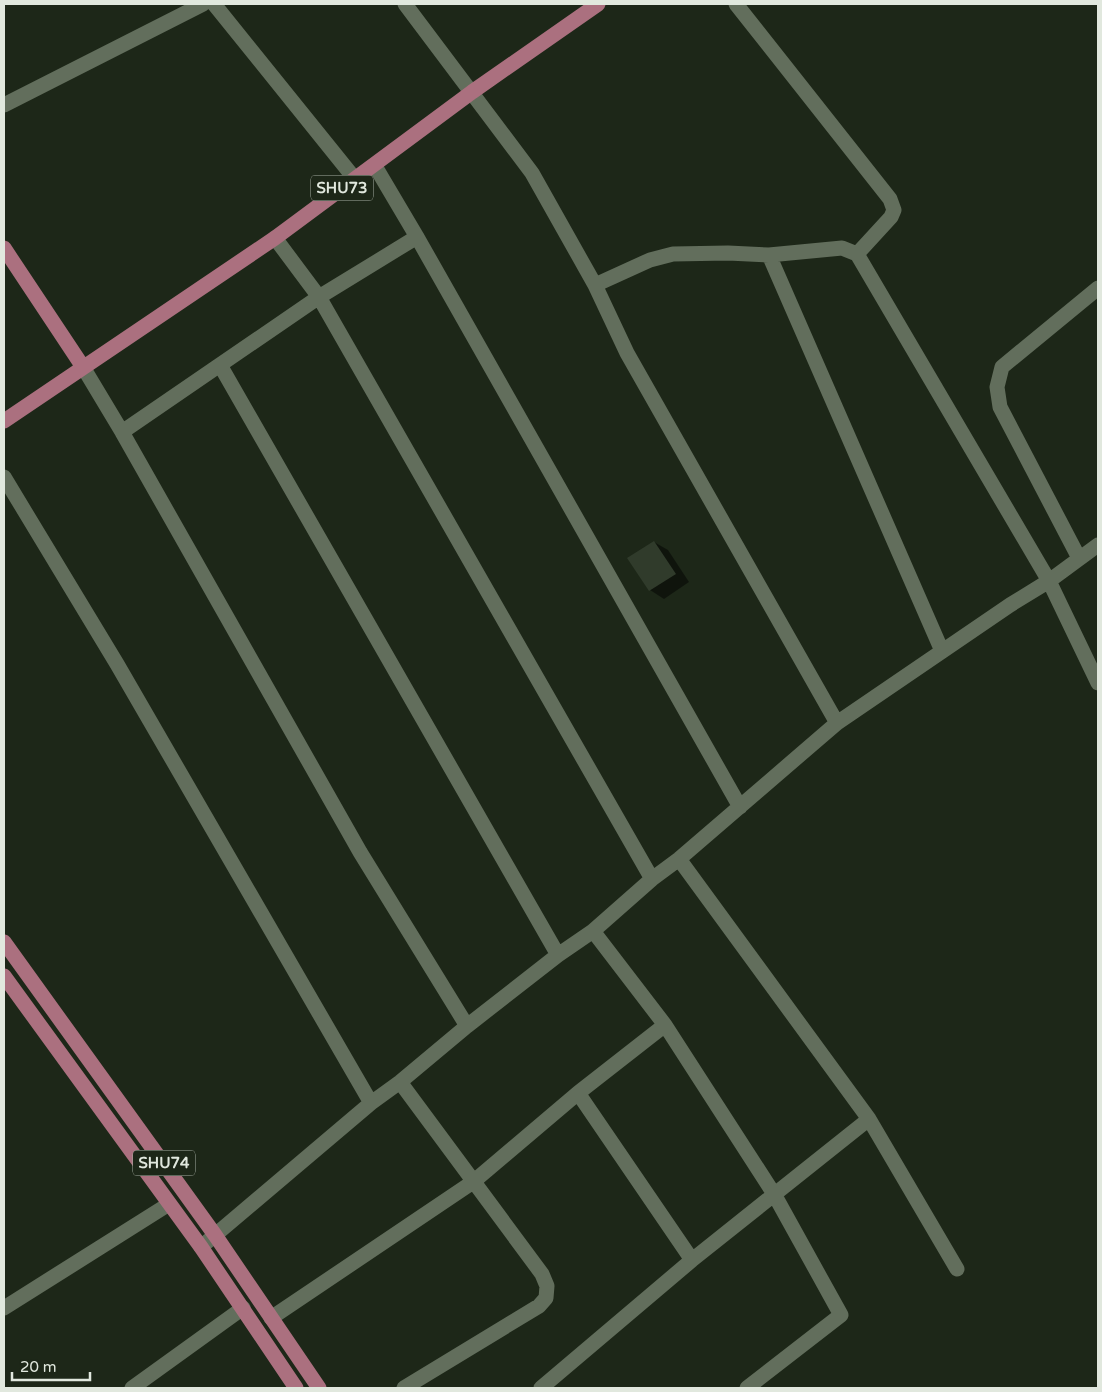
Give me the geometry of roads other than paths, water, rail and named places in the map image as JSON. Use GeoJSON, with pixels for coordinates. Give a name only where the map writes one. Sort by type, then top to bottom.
{"type":"FeatureCollection","features":[{"type":"Feature","properties":{"kind":"main road","name":"SHU73"},"geometry":{"type":"LineString","coordinates":[[4,421],[275,238],[354,179],[375,166],[472,92],[598,4]]}},
{"type":"Feature","properties":{"kind":"main road"},"geometry":{"type":"LineString","coordinates":[[5,253],[83,367]]}},
{"type":"Feature","properties":{"kind":"main road","name":"SHU74"},"geometry":{"type":"LineString","coordinates":[[4,942],[215,1235],[320,1388]]}},
{"type":"Feature","properties":{"kind":"main road","name":"SHU74"},"geometry":{"type":"LineString","coordinates":[[4,976],[201,1247],[296,1388]]}},
{"type":"Feature","properties":{"kind":"street"},"geometry":{"type":"LineString","coordinates":[[4,105],[203,4]]}},
{"type":"Feature","properties":{"kind":"street"},"geometry":{"type":"LineString","coordinates":[[214,4],[354,179]]}},
{"type":"Feature","properties":{"kind":"street"},"geometry":{"type":"LineString","coordinates":[[405,4],[532,173],[595,285],[627,353],[837,723]]}},
{"type":"Feature","properties":{"kind":"street"},"geometry":{"type":"LineString","coordinates":[[736,4],[890,199],[894,210],[891,217],[857,254]]}},
{"type":"Feature","properties":{"kind":"street"},"geometry":{"type":"LineString","coordinates":[[375,166],[740,806]]}},
{"type":"Feature","properties":{"kind":"street"},"geometry":{"type":"LineString","coordinates":[[122,432],[320,297],[417,237]]}},
{"type":"Feature","properties":{"kind":"street"},"geometry":{"type":"LineString","coordinates":[[275,238],[320,297],[652,879]]}},
{"type":"Feature","properties":{"kind":"street"},"geometry":{"type":"LineString","coordinates":[[595,285],[650,260],[673,254],[728,253],[770,255],[842,248],[857,254],[1049,581],[1098,683]]}},
{"type":"Feature","properties":{"kind":"street"},"geometry":{"type":"LineString","coordinates":[[770,255],[942,651]]}},
{"type":"Feature","properties":{"kind":"street"},"geometry":{"type":"LineString","coordinates":[[1079,558],[1000,407],[997,387],[1002,366],[1098,288]]}},
{"type":"Feature","properties":{"kind":"street"},"geometry":{"type":"LineString","coordinates":[[220,365],[558,955]]}},
{"type":"Feature","properties":{"kind":"street"},"geometry":{"type":"LineString","coordinates":[[83,367],[122,432],[360,852],[467,1026]]}},
{"type":"Feature","properties":{"kind":"street"},"geometry":{"type":"LineString","coordinates":[[4,477],[122,673],[371,1103]]}},
{"type":"Feature","properties":{"kind":"street"},"geometry":{"type":"LineString","coordinates":[[201,1247],[371,1103],[400,1082],[467,1026],[558,955],[592,931],[837,723],[1049,581],[1098,545]]}},
{"type":"Feature","properties":{"kind":"street"},"geometry":{"type":"LineString","coordinates":[[679,859],[869,1119],[958,1269]]}},
{"type":"Feature","properties":{"kind":"street"},"geometry":{"type":"LineString","coordinates":[[592,931],[665,1025],[774,1194],[841,1315],[747,1388]]}},
{"type":"Feature","properties":{"kind":"street"},"geometry":{"type":"LineString","coordinates":[[271,1318],[473,1182],[578,1093],[665,1025]]}},
{"type":"Feature","properties":{"kind":"street"},"geometry":{"type":"LineString","coordinates":[[400,1082],[542,1274],[547,1286],[546,1298],[539,1306],[404,1388]]}},
{"type":"Feature","properties":{"kind":"street"},"geometry":{"type":"LineString","coordinates":[[578,1093],[692,1260]]}},
{"type":"Feature","properties":{"kind":"street"},"geometry":{"type":"LineString","coordinates":[[541,1388],[692,1260],[869,1119]]}},
{"type":"Feature","properties":{"kind":"street"},"geometry":{"type":"LineString","coordinates":[[4,1308],[169,1204]]}},
{"type":"Feature","properties":{"kind":"street"},"geometry":{"type":"LineString","coordinates":[[132,1388],[243,1308]]}}]}
